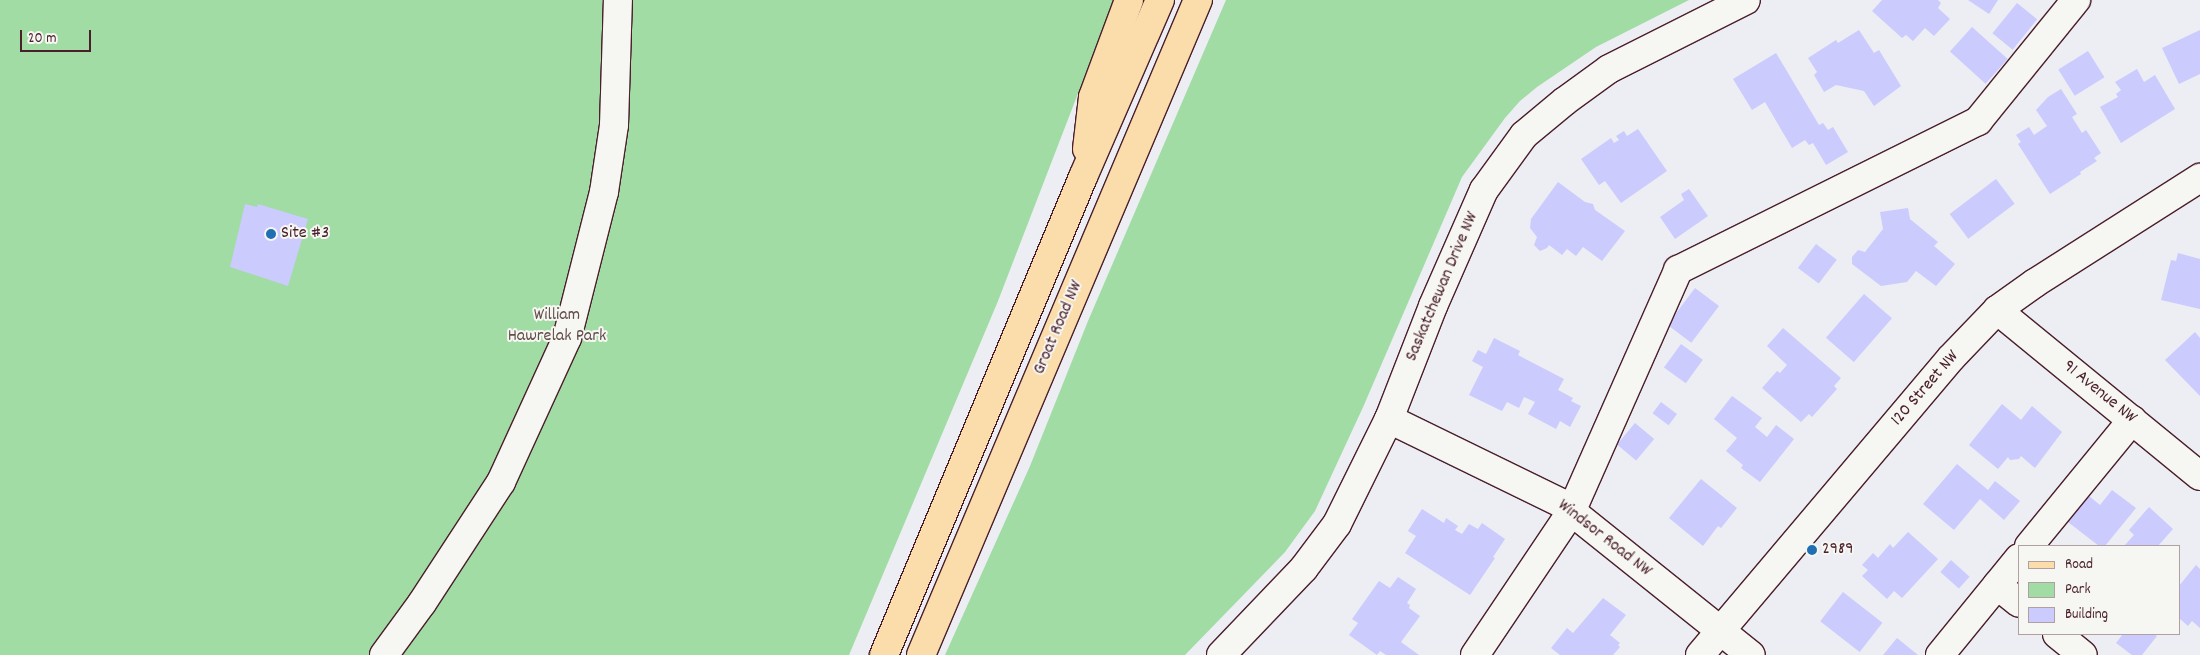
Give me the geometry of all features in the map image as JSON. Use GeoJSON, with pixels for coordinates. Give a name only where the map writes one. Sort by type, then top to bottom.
{"type":"FeatureCollection","features":[{"type":"Feature","properties":{"kind":"main road"},"geometry":{"type":"LineString","coordinates":[[1083,177],[1093,97],[1129,0]]}},
{"type":"Feature","properties":{"kind":"main road","name":"Groat Road NW"},"geometry":{"type":"LineString","coordinates":[[884,655],[1083,177],[1160,0]]}},
{"type":"Feature","properties":{"kind":"main road","name":"Groat Road NW"},"geometry":{"type":"LineString","coordinates":[[921,655],[1198,0]]}},
{"type":"Feature","properties":{"kind":"street"},"geometry":{"type":"LineString","coordinates":[[384,655],[422,603],[501,482],[567,338],[604,192],[614,125],[618,0]]}},
{"type":"Feature","properties":{"kind":"street","name":"Saskatchewan Drive NW"},"geometry":{"type":"LineString","coordinates":[[1221,655],[1304,568],[1337,524],[1389,419],[1433,306],[1484,190],[1524,135],[1565,101],[1610,69],[1746,0]]}},
{"type":"Feature","properties":{"kind":"street"},"geometry":{"type":"LineString","coordinates":[[1475,655],[1571,512],[1678,270],[1978,121],[2076,0]]}},
{"type":"Feature","properties":{"kind":"street","name":"120 Street NW"},"geometry":{"type":"LineString","coordinates":[[1700,655],[1951,358],[1997,310],[2035,283],[2200,178]]}},
{"type":"Feature","properties":{"kind":"street","name":"91 Avenue NW"},"geometry":{"type":"LineString","coordinates":[[1997,310],[2200,476]]}},
{"type":"Feature","properties":{"kind":"street","name":"Windsor Road NW"},"geometry":{"type":"LineString","coordinates":[[1389,419],[1560,503],[1751,655]]}},
{"type":"Feature","properties":{"kind":"street"},"geometry":{"type":"LineString","coordinates":[[2030,545],[2132,420]]}},
{"type":"Feature","properties":{"kind":"street"},"geometry":{"type":"LineString","coordinates":[[1940,655],[2018,559]]}},
{"type":"Feature","properties":{"kind":"street"},"geometry":{"type":"LineString","coordinates":[[1997,585],[2018,602]]}},
{"type":"Feature","properties":{"kind":"street"},"geometry":{"type":"LineString","coordinates":[[2058,635],[2083,655]]}},
{"type":"Feature","properties":{"kind":"green space","name":"William Hawrelak Park"},"geometry":{"type":"Polygon","coordinates":[[[0,0],[1114,0],[998,301],[849,655],[0,655],[0,0]]]}},
{"type":"Feature","properties":{"kind":"green space"},"geometry":{"type":"Polygon","coordinates":[[[1226,0],[1689,0],[1596,47],[1537,87],[1520,101],[1505,118],[1462,177],[1364,405],[1315,511],[1285,552],[1185,655],[945,655],[1030,466],[1088,321],[1226,0]]]}},
{"type":"Feature","properties":{"kind":"building"},"geometry":{"type":"Polygon","coordinates":[[[1882,0],[1938,0],[1941,3],[1938,8],[1950,19],[1934,36],[1925,28],[1913,41],[1906,35],[1902,38],[1872,11],[1882,0]]]}},
{"type":"Feature","properties":{"kind":"building"},"geometry":{"type":"Polygon","coordinates":[[[1968,0],[1998,0],[1989,14],[1968,0]]]}},
{"type":"Feature","properties":{"kind":"building"},"geometry":{"type":"Polygon","coordinates":[[[2017,3],[2037,19],[2013,50],[1992,33],[2017,3]]]}},
{"type":"Feature","properties":{"kind":"building"},"geometry":{"type":"Polygon","coordinates":[[[1972,27],[2008,59],[1986,84],[1950,52],[1972,27]]]}},
{"type":"Feature","properties":{"kind":"building"},"geometry":{"type":"Polygon","coordinates":[[[1859,30],[1874,53],[1879,50],[1901,86],[1874,106],[1864,91],[1836,85],[1824,92],[1814,75],[1817,72],[1808,58],[1836,40],[1838,43],[1859,30]]]}},
{"type":"Feature","properties":{"kind":"building"},"geometry":{"type":"Polygon","coordinates":[[[2200,30],[2200,74],[2179,84],[2162,48],[2200,30]]]}},
{"type":"Feature","properties":{"kind":"building"},"geometry":{"type":"Polygon","coordinates":[[[2088,51],[2104,77],[2075,96],[2058,70],[2088,51]]]}},
{"type":"Feature","properties":{"kind":"building"},"geometry":{"type":"Polygon","coordinates":[[[1776,53],[1819,125],[1823,123],[1828,130],[1833,127],[1848,152],[1826,165],[1813,143],[1809,145],[1805,140],[1792,148],[1765,102],[1752,110],[1733,79],[1776,53]]]}},
{"type":"Feature","properties":{"kind":"building"},"geometry":{"type":"Polygon","coordinates":[[[2137,69],[2144,82],[2155,75],[2175,109],[2121,143],[2100,107],[2118,97],[2116,94],[2121,90],[2115,82],[2137,69]]]}},
{"type":"Feature","properties":{"kind":"building"},"geometry":{"type":"Polygon","coordinates":[[[2061,89],[2077,114],[2072,117],[2082,133],[2086,130],[2101,153],[2094,158],[2097,161],[2080,172],[2081,174],[2050,194],[2018,144],[2021,142],[2016,135],[2029,127],[2034,135],[2047,126],[2036,110],[2048,97],[2061,89]]]}},
{"type":"Feature","properties":{"kind":"building"},"geometry":{"type":"Polygon","coordinates":[[[1638,129],[1667,171],[1621,203],[1605,181],[1599,185],[1581,159],[1611,138],[1614,143],[1619,140],[1616,136],[1624,131],[1627,136],[1638,129]]]}},
{"type":"Feature","properties":{"kind":"building"},"geometry":{"type":"Polygon","coordinates":[[[1996,179],[2015,204],[1968,239],[1950,214],[1996,179]]]}},
{"type":"Feature","properties":{"kind":"building"},"geometry":{"type":"Polygon","coordinates":[[[1558,182],[1585,202],[1593,204],[1595,210],[1625,231],[1602,261],[1583,247],[1576,256],[1567,249],[1562,255],[1549,245],[1540,251],[1534,245],[1537,237],[1530,228],[1531,219],[1558,182]]]}},
{"type":"Feature","properties":{"kind":"building"},"geometry":{"type":"Polygon","coordinates":[[[1689,189],[1708,216],[1675,239],[1660,217],[1684,200],[1681,194],[1689,189]]]}},
{"type":"Feature","properties":{"kind":"building","name":"Site #3"},"geometry":{"type":"Polygon","coordinates":[[[245,204],[257,207],[258,204],[308,219],[288,286],[230,267],[245,204]]]}},
{"type":"Feature","properties":{"kind":"building"},"geometry":{"type":"Polygon","coordinates":[[[1908,208],[1910,219],[1938,242],[1934,246],[1955,264],[1936,286],[1916,271],[1907,282],[1881,286],[1852,264],[1852,257],[1858,250],[1865,252],[1883,229],[1880,212],[1908,208]]]}},
{"type":"Feature","properties":{"kind":"building"},"geometry":{"type":"Polygon","coordinates":[[[1816,244],[1837,260],[1819,284],[1798,268],[1816,244]]]}},
{"type":"Feature","properties":{"kind":"building"},"geometry":{"type":"Polygon","coordinates":[[[2178,253],[2200,259],[2200,309],[2161,300],[2171,260],[2176,261],[2178,253]]]}},
{"type":"Feature","properties":{"kind":"building"},"geometry":{"type":"Polygon","coordinates":[[[1695,288],[1719,306],[1691,343],[1667,325],[1695,288]]]}},
{"type":"Feature","properties":{"kind":"building"},"geometry":{"type":"Polygon","coordinates":[[[1864,294],[1892,318],[1854,362],[1826,338],[1864,294]]]}},
{"type":"Feature","properties":{"kind":"building"},"geometry":{"type":"Polygon","coordinates":[[[1783,328],[1841,378],[1834,386],[1837,389],[1812,417],[1809,414],[1801,422],[1762,388],[1777,371],[1780,373],[1787,365],[1767,346],[1783,328]]]}},
{"type":"Feature","properties":{"kind":"building"},"geometry":{"type":"Polygon","coordinates":[[[2195,332],[2200,338],[2200,396],[2165,360],[2195,332]]]}},
{"type":"Feature","properties":{"kind":"building"},"geometry":{"type":"Polygon","coordinates":[[[1494,338],[1520,351],[1518,355],[1564,379],[1558,390],[1573,398],[1571,401],[1581,406],[1570,427],[1560,421],[1556,429],[1528,414],[1535,402],[1524,397],[1519,408],[1507,402],[1502,411],[1469,395],[1483,367],[1472,361],[1478,350],[1486,354],[1494,338]]]}},
{"type":"Feature","properties":{"kind":"building"},"geometry":{"type":"Polygon","coordinates":[[[1681,344],[1703,360],[1686,383],[1664,367],[1681,344]]]}},
{"type":"Feature","properties":{"kind":"building"},"geometry":{"type":"Polygon","coordinates":[[[1732,396],[1762,418],[1755,427],[1767,437],[1776,425],[1794,439],[1760,482],[1741,468],[1743,465],[1726,451],[1737,438],[1714,419],[1732,396]]]}},
{"type":"Feature","properties":{"kind":"building"},"geometry":{"type":"Polygon","coordinates":[[[1661,402],[1677,414],[1669,425],[1653,413],[1661,402]]]}},
{"type":"Feature","properties":{"kind":"building"},"geometry":{"type":"Polygon","coordinates":[[[2002,404],[2021,420],[2032,406],[2062,432],[2035,468],[2021,456],[2019,459],[2010,460],[2008,457],[1998,469],[1969,445],[2002,404]]]}},
{"type":"Feature","properties":{"kind":"building"},"geometry":{"type":"Polygon","coordinates":[[[1635,423],[1654,439],[1636,461],[1617,444],[1635,423]]]}},
{"type":"Feature","properties":{"kind":"building"},"geometry":{"type":"Polygon","coordinates":[[[1957,464],[1988,490],[1995,481],[2020,501],[2004,520],[1980,499],[1954,530],[1923,504],[1957,464]]]}},
{"type":"Feature","properties":{"kind":"building"},"geometry":{"type":"Polygon","coordinates":[[[1701,479],[1737,508],[1721,528],[1718,526],[1703,546],[1669,518],[1701,479]]]}},
{"type":"Feature","properties":{"kind":"building"},"geometry":{"type":"Polygon","coordinates":[[[2112,490],[2136,508],[2106,545],[2098,545],[2068,522],[2089,496],[2100,505],[2112,490]]]}},
{"type":"Feature","properties":{"kind":"building"},"geometry":{"type":"Polygon","coordinates":[[[2149,507],[2173,529],[2159,545],[2125,545],[2134,535],[2129,530],[2149,507]]]}},
{"type":"Feature","properties":{"kind":"building"},"geometry":{"type":"Polygon","coordinates":[[[1422,509],[1444,523],[1446,518],[1458,526],[1455,530],[1462,534],[1469,524],[1478,529],[1482,523],[1505,539],[1493,557],[1495,558],[1470,595],[1405,553],[1416,536],[1408,531],[1422,509]]]}},
{"type":"Feature","properties":{"kind":"building"},"geometry":{"type":"Polygon","coordinates":[[[1908,532],[1938,559],[1902,598],[1894,591],[1887,599],[1862,576],[1868,570],[1862,565],[1873,553],[1878,558],[1890,544],[1893,548],[1908,532]]]}},
{"type":"Feature","properties":{"kind":"building"},"geometry":{"type":"Polygon","coordinates":[[[1951,560],[1970,577],[1959,589],[1940,572],[1951,560]]]}},
{"type":"Feature","properties":{"kind":"building"},"geometry":{"type":"Polygon","coordinates":[[[2196,565],[2200,569],[2200,628],[2192,621],[2188,626],[2180,619],[2180,585],[2196,565]]]}},
{"type":"Feature","properties":{"kind":"building"},"geometry":{"type":"Polygon","coordinates":[[[1398,577],[1416,589],[1407,603],[1410,605],[1409,608],[1420,616],[1401,642],[1419,655],[1386,655],[1380,651],[1377,655],[1349,635],[1358,623],[1352,619],[1379,581],[1390,588],[1398,577]]]}},
{"type":"Feature","properties":{"kind":"building"},"geometry":{"type":"Polygon","coordinates":[[[1843,592],[1882,623],[1860,652],[1820,621],[1843,592]]]}},
{"type":"Feature","properties":{"kind":"building"},"geometry":{"type":"Polygon","coordinates":[[[1603,598],[1626,615],[1610,635],[1620,643],[1618,645],[1620,647],[1613,655],[1560,655],[1551,648],[1567,628],[1573,633],[1603,598]]]}},
{"type":"Feature","properties":{"kind":"building"},"geometry":{"type":"Polygon","coordinates":[[[2122,635],[2157,636],[2142,655],[2132,655],[2116,643],[2122,635]]]}},
{"type":"Feature","properties":{"kind":"building"},"geometry":{"type":"Polygon","coordinates":[[[1897,638],[1918,655],[1883,655],[1897,638]]]}},
{"type":"Feature","properties":{"kind":"place","name":"Site #3"},"geometry":{"type":"Point","coordinates":[271,234]}},
{"type":"Feature","properties":{"kind":"place","name":"2989"},"geometry":{"type":"Point","coordinates":[1812,550]}}]}
